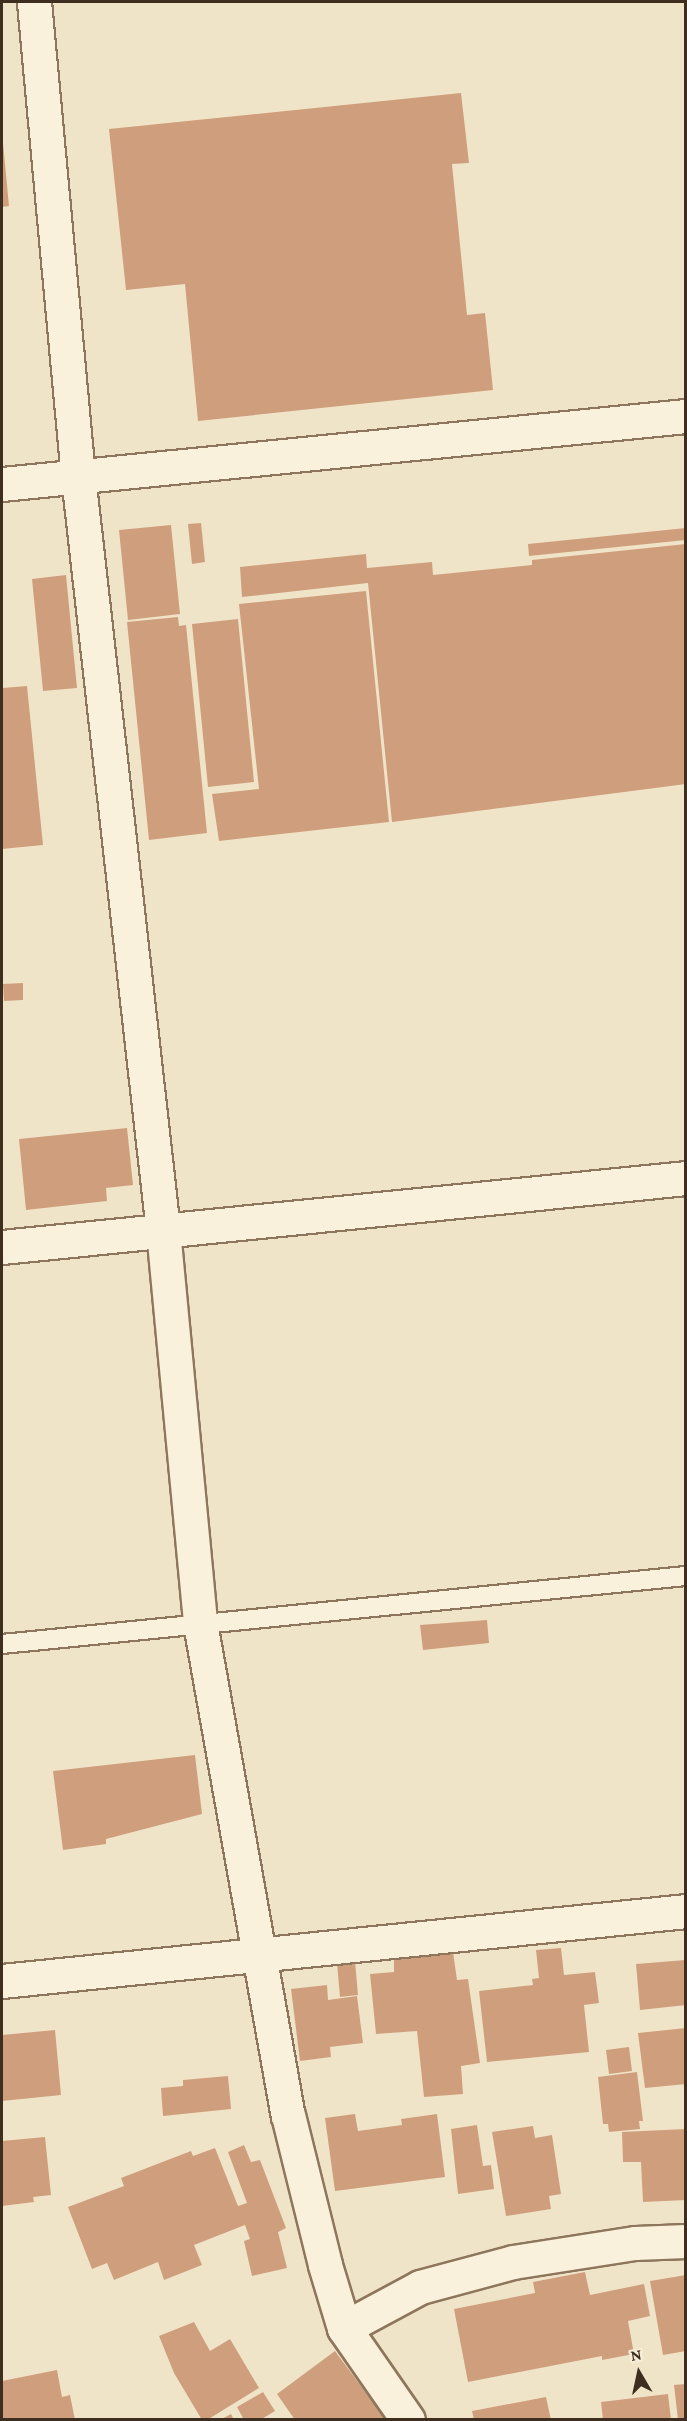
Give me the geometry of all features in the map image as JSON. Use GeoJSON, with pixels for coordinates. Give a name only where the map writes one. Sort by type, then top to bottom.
{"type":"FeatureCollection","features":[{"type":"Feature","properties":{"kind":"street"},"geometry":{"type":"LineString","coordinates":[[34,2],[78,476],[163,1230],[200,1623],[288,2115],[344,2328],[408,2420]]}},
{"type":"Feature","properties":{"kind":"street"},"geometry":{"type":"LineString","coordinates":[[2,484],[686,416]]}},
{"type":"Feature","properties":{"kind":"street"},"geometry":{"type":"LineString","coordinates":[[2,1247],[686,1178]]}},
{"type":"Feature","properties":{"kind":"street"},"geometry":{"type":"LineString","coordinates":[[2,1981],[260,1952],[686,1911]]}},
{"type":"Feature","properties":{"kind":"street"},"geometry":{"type":"LineString","coordinates":[[344,2328],[420,2287],[513,2262],[635,2243],[686,2241]]}},
{"type":"Feature","properties":{"kind":"lane"},"geometry":{"type":"LineString","coordinates":[[2,1644],[686,1576]]}},
{"type":"Feature","properties":{"kind":"building"},"geometry":{"type":"Polygon","coordinates":[[[461,93],[469,163],[452,164],[467,315],[485,313],[493,390],[198,421],[185,284],[126,290],[109,129],[461,93]]]}},
{"type":"Feature","properties":{"kind":"building"},"geometry":{"type":"Polygon","coordinates":[[[2,144],[9,206],[2,207],[2,144]]]}},
{"type":"Feature","properties":{"kind":"building"},"geometry":{"type":"Polygon","coordinates":[[[201,523],[205,562],[192,564],[188,524],[201,523]]]}},
{"type":"Feature","properties":{"kind":"building"},"geometry":{"type":"Polygon","coordinates":[[[171,525],[180,614],[128,620],[119,530],[171,525]]]}},
{"type":"Feature","properties":{"kind":"building"},"geometry":{"type":"Polygon","coordinates":[[[686,528],[686,540],[529,556],[528,544],[686,528]]]}},
{"type":"Feature","properties":{"kind":"building"},"geometry":{"type":"Polygon","coordinates":[[[686,544],[686,784],[392,822],[368,583],[242,597],[240,567],[366,554],[367,568],[432,562],[433,575],[532,565],[532,560],[686,544]]]}},
{"type":"Feature","properties":{"kind":"building"},"geometry":{"type":"Polygon","coordinates":[[[66,575],[77,688],[43,691],[32,579],[66,575]]]}},
{"type":"Feature","properties":{"kind":"building"},"geometry":{"type":"Polygon","coordinates":[[[366,591],[389,822],[219,841],[212,794],[259,789],[239,604],[366,591]]]}},
{"type":"Feature","properties":{"kind":"building"},"geometry":{"type":"Polygon","coordinates":[[[178,617],[179,626],[186,625],[207,833],[149,840],[127,622],[178,617]]]}},
{"type":"Feature","properties":{"kind":"building"},"geometry":{"type":"Polygon","coordinates":[[[238,619],[254,782],[208,787],[192,624],[238,619]]]}},
{"type":"Feature","properties":{"kind":"building"},"geometry":{"type":"Polygon","coordinates":[[[27,686],[43,845],[2,849],[2,688],[27,686]]]}},
{"type":"Feature","properties":{"kind":"building"},"geometry":{"type":"Polygon","coordinates":[[[23,983],[23,1000],[4,1001],[3,984],[23,983]]]}},
{"type":"Feature","properties":{"kind":"building"},"geometry":{"type":"Polygon","coordinates":[[[127,1128],[133,1185],[106,1188],[107,1201],[26,1210],[19,1139],[127,1128]]]}},
{"type":"Feature","properties":{"kind":"building"},"geometry":{"type":"Polygon","coordinates":[[[487,1620],[489,1643],[423,1650],[420,1625],[487,1620]]]}},
{"type":"Feature","properties":{"kind":"building"},"geometry":{"type":"Polygon","coordinates":[[[195,1755],[202,1814],[106,1839],[106,1844],[63,1850],[53,1771],[195,1755]]]}},
{"type":"Feature","properties":{"kind":"building"},"geometry":{"type":"Polygon","coordinates":[[[561,1948],[564,1975],[595,1972],[599,2003],[584,2005],[589,2052],[487,2062],[479,1991],[533,1985],[532,1979],[539,1978],[536,1950],[561,1948]]]}},
{"type":"Feature","properties":{"kind":"building"},"geometry":{"type":"Polygon","coordinates":[[[453,1952],[457,1980],[468,1979],[480,2063],[461,2066],[463,2094],[424,2097],[417,2031],[376,2034],[370,1974],[394,1972],[394,1958],[453,1952]]]}},
{"type":"Feature","properties":{"kind":"building"},"geometry":{"type":"Polygon","coordinates":[[[686,1960],[686,2005],[640,2010],[636,1964],[686,1960]]]}},
{"type":"Feature","properties":{"kind":"building"},"geometry":{"type":"Polygon","coordinates":[[[355,1961],[358,1995],[340,1997],[337,1963],[355,1961]]]}},
{"type":"Feature","properties":{"kind":"building"},"geometry":{"type":"Polygon","coordinates":[[[327,1985],[328,2000],[357,1996],[363,2043],[330,2047],[331,2057],[300,2061],[291,1989],[327,1985]]]}},
{"type":"Feature","properties":{"kind":"building"},"geometry":{"type":"Polygon","coordinates":[[[686,2028],[686,2084],[645,2088],[638,2033],[686,2028]]]}},
{"type":"Feature","properties":{"kind":"building"},"geometry":{"type":"Polygon","coordinates":[[[55,2030],[61,2095],[2,2101],[2,2035],[55,2030]]]}},
{"type":"Feature","properties":{"kind":"building"},"geometry":{"type":"Polygon","coordinates":[[[629,2047],[632,2071],[609,2074],[606,2050],[629,2047]]]}},
{"type":"Feature","properties":{"kind":"building"},"geometry":{"type":"Polygon","coordinates":[[[637,2072],[643,2121],[639,2121],[640,2129],[609,2132],[608,2124],[603,2124],[598,2077],[637,2072]]]}},
{"type":"Feature","properties":{"kind":"building"},"geometry":{"type":"Polygon","coordinates":[[[228,2076],[231,2109],[163,2116],[161,2088],[183,2086],[183,2080],[228,2076]]]}},
{"type":"Feature","properties":{"kind":"building"},"geometry":{"type":"Polygon","coordinates":[[[355,2114],[358,2131],[402,2125],[401,2119],[437,2114],[445,2177],[335,2191],[325,2118],[355,2114]]]}},
{"type":"Feature","properties":{"kind":"building"},"geometry":{"type":"Polygon","coordinates":[[[477,2125],[483,2166],[491,2165],[494,2189],[458,2194],[451,2129],[477,2125]]]}},
{"type":"Feature","properties":{"kind":"building"},"geometry":{"type":"Polygon","coordinates":[[[533,2126],[535,2138],[552,2135],[561,2194],[549,2196],[551,2209],[506,2216],[492,2132],[533,2126]]]}},
{"type":"Feature","properties":{"kind":"building"},"geometry":{"type":"Polygon","coordinates":[[[686,2129],[686,2200],[643,2202],[641,2162],[623,2162],[622,2132],[686,2129]]]}},
{"type":"Feature","properties":{"kind":"building"},"geometry":{"type":"Polygon","coordinates":[[[45,2137],[51,2195],[33,2197],[34,2202],[2,2206],[2,2141],[45,2137]]]}},
{"type":"Feature","properties":{"kind":"building"},"geometry":{"type":"Polygon","coordinates":[[[244,2145],[251,2162],[260,2160],[286,2228],[278,2232],[287,2268],[252,2276],[244,2241],[250,2239],[245,2225],[194,2245],[202,2265],[164,2280],[158,2262],[114,2280],[107,2263],[92,2269],[68,2207],[124,2186],[121,2178],[191,2151],[193,2156],[215,2148],[238,2206],[247,2203],[228,2152],[244,2145]]]}},
{"type":"Feature","properties":{"kind":"building"},"geometry":{"type":"Polygon","coordinates":[[[585,2272],[590,2295],[644,2284],[650,2316],[628,2321],[634,2354],[602,2360],[602,2356],[468,2382],[454,2309],[535,2293],[533,2282],[585,2272]]]}},
{"type":"Feature","properties":{"kind":"building"},"geometry":{"type":"Polygon","coordinates":[[[686,2275],[686,2351],[663,2355],[650,2281],[686,2275]]]}},
{"type":"Feature","properties":{"kind":"building"},"geometry":{"type":"Polygon","coordinates":[[[194,2322],[210,2351],[230,2339],[259,2388],[207,2420],[202,2420],[174,2373],[159,2336],[194,2322]]]}},
{"type":"Feature","properties":{"kind":"building"},"geometry":{"type":"Polygon","coordinates":[[[335,2351],[386,2420],[295,2420],[277,2394],[335,2351]]]}},
{"type":"Feature","properties":{"kind":"building"},"geometry":{"type":"Polygon","coordinates":[[[57,2370],[62,2397],[70,2395],[75,2420],[2,2420],[2,2381],[57,2370]]]}},
{"type":"Feature","properties":{"kind":"building"},"geometry":{"type":"Polygon","coordinates":[[[686,2384],[686,2420],[678,2420],[674,2385],[686,2384]]]}},
{"type":"Feature","properties":{"kind":"building"},"geometry":{"type":"Polygon","coordinates":[[[263,2392],[275,2411],[260,2420],[244,2420],[237,2407],[263,2392]]]}},
{"type":"Feature","properties":{"kind":"building"},"geometry":{"type":"Polygon","coordinates":[[[668,2394],[671,2420],[603,2420],[601,2402],[668,2394]]]}},
{"type":"Feature","properties":{"kind":"building"},"geometry":{"type":"Polygon","coordinates":[[[546,2397],[551,2420],[474,2420],[472,2411],[546,2397]]]}},
{"type":"Feature","properties":{"kind":"building"},"geometry":{"type":"Polygon","coordinates":[[[231,2414],[234,2420],[220,2420],[231,2414]]]}}]}
